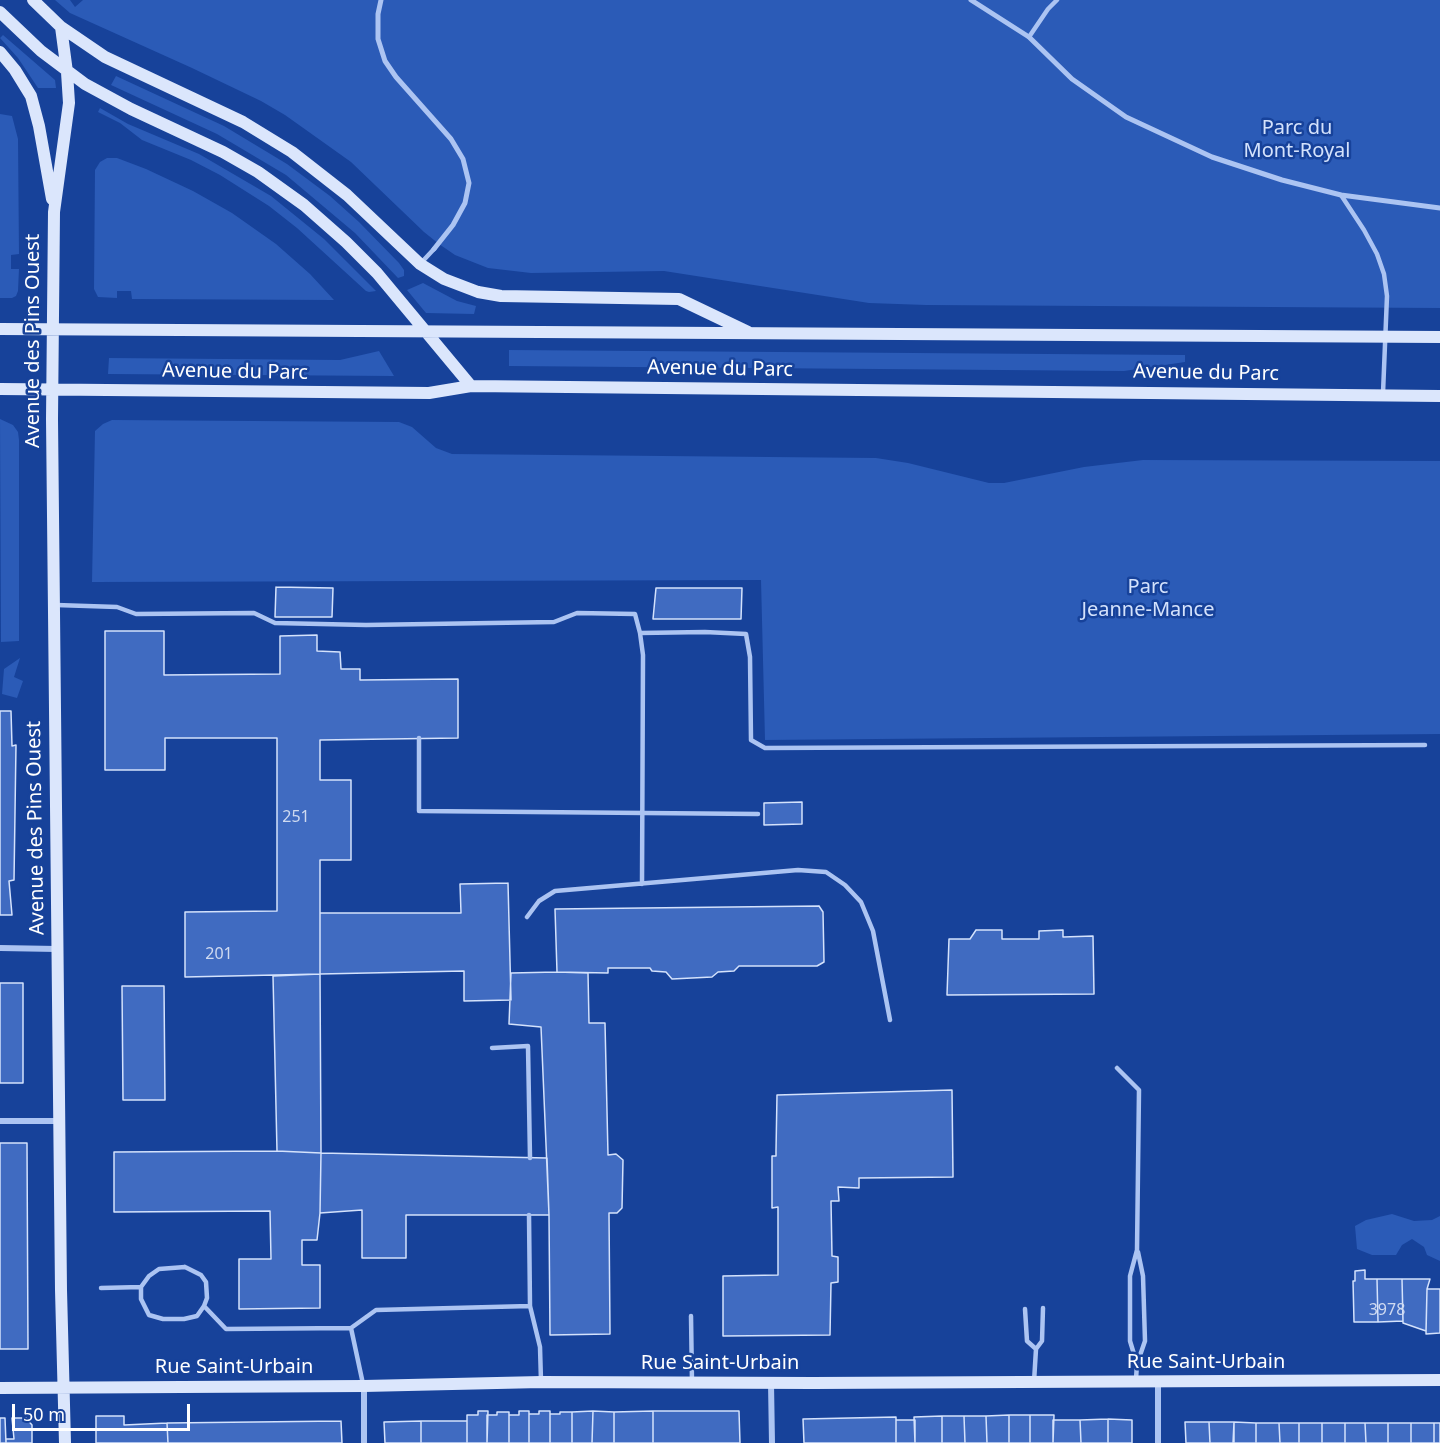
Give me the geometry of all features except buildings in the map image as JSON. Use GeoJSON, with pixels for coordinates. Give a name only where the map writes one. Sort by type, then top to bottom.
{"type":"FeatureCollection","features":[{"type":"Feature","properties":{"kind":"main road"},"geometry":{"type":"LineString","coordinates":[[33,0],[61,27],[105,57],[243,122],[292,152],[355,201],[420,264],[454,284],[495,296],[679,299],[752,334]]}},
{"type":"Feature","properties":{"kind":"main road"},"geometry":{"type":"LineString","coordinates":[[0,12],[67,72],[97,92],[223,152],[258,172],[291,195],[346,242],[377,273],[471,386]]}},
{"type":"Feature","properties":{"kind":"main road","name":"Avenue des Pins Ouest"},"geometry":{"type":"LineString","coordinates":[[61,27],[69,103],[54,212],[52,390],[62,1388],[65,1443]]}},
{"type":"Feature","properties":{"kind":"main road","name":"Avenue des Pins Ouest"},"geometry":{"type":"LineString","coordinates":[[0,52],[25,85],[34,105],[54,212]]}},
{"type":"Feature","properties":{"kind":"main road","name":"Avenue du Parc"},"geometry":{"type":"LineString","coordinates":[[0,329],[1440,337]]}},
{"type":"Feature","properties":{"kind":"main road","name":"Avenue du Parc"},"geometry":{"type":"LineString","coordinates":[[0,389],[429,393],[471,386],[1440,396]]}},
{"type":"Feature","properties":{"kind":"main road","name":"Rue Saint-Urbain"},"geometry":{"type":"LineString","coordinates":[[0,1388],[364,1386],[541,1382],[1440,1380]]}},
{"type":"Feature","properties":{"kind":"street"},"geometry":{"type":"LineString","coordinates":[[381,0],[378,14],[378,39],[385,60],[396,77],[451,140],[463,159],[469,183],[465,203],[453,225],[434,249]]}},
{"type":"Feature","properties":{"kind":"street"},"geometry":{"type":"LineString","coordinates":[[971,0],[1029,37],[1072,79],[1126,117],[1212,157],[1282,180],[1341,195],[1440,208]]}},
{"type":"Feature","properties":{"kind":"street"},"geometry":{"type":"LineString","coordinates":[[0,948],[57,949]]}},
{"type":"Feature","properties":{"kind":"street"},"geometry":{"type":"LineString","coordinates":[[0,1121],[59,1121]]}},
{"type":"Feature","properties":{"kind":"street"},"geometry":{"type":"LineString","coordinates":[[1158,1381],[1158,1443]]}},
{"type":"Feature","properties":{"kind":"street"},"geometry":{"type":"LineString","coordinates":[[771,1383],[772,1443]]}},
{"type":"Feature","properties":{"kind":"street"},"geometry":{"type":"LineString","coordinates":[[364,1386],[364,1443]]}},
{"type":"Feature","properties":{"kind":"lane"},"geometry":{"type":"LineString","coordinates":[[1029,37],[1057,0]]}},
{"type":"Feature","properties":{"kind":"lane"},"geometry":{"type":"LineString","coordinates":[[1341,195],[1364,230],[1377,254],[1384,274],[1387,296],[1383,395]]}},
{"type":"Feature","properties":{"kind":"lane"},"geometry":{"type":"LineString","coordinates":[[420,264],[434,249]]}},
{"type":"Feature","properties":{"kind":"lane"},"geometry":{"type":"LineString","coordinates":[[53,604],[117,607],[136,614],[254,613],[275,622],[366,625],[554,622],[577,613],[635,614],[644,655],[642,884]]}},
{"type":"Feature","properties":{"kind":"lane"},"geometry":{"type":"LineString","coordinates":[[640,633],[746,634],[750,657],[751,740],[765,748],[1425,745]]}},
{"type":"Feature","properties":{"kind":"lane"},"geometry":{"type":"LineString","coordinates":[[419,738],[419,811],[758,814]]}},
{"type":"Feature","properties":{"kind":"lane"},"geometry":{"type":"LineString","coordinates":[[527,917],[539,902],[555,891],[798,870],[826,872],[845,885],[861,902],[873,931],[890,1020]]}},
{"type":"Feature","properties":{"kind":"lane"},"geometry":{"type":"LineString","coordinates":[[492,1048],[528,1046],[530,1158]]}},
{"type":"Feature","properties":{"kind":"lane"},"geometry":{"type":"LineString","coordinates":[[1118,1068],[1138,1090],[1137,1250],[1143,1276],[1145,1341],[1137,1364],[1136,1382]]}},
{"type":"Feature","properties":{"kind":"lane"},"geometry":{"type":"LineString","coordinates":[[530,1215],[530,1306],[540,1347],[541,1382]]}},
{"type":"Feature","properties":{"kind":"lane"},"geometry":{"type":"LineString","coordinates":[[1137,1250],[1130,1276],[1130,1341],[1137,1364]]}},
{"type":"Feature","properties":{"kind":"lane"},"geometry":{"type":"LineString","coordinates":[[185,1267],[193,1269],[206,1282],[207,1298],[204,1306],[197,1316],[184,1320],[163,1319],[149,1315],[141,1299],[141,1287],[149,1276],[159,1269],[185,1267]]}},
{"type":"Feature","properties":{"kind":"lane"},"geometry":{"type":"LineString","coordinates":[[101,1288],[141,1287]]}},
{"type":"Feature","properties":{"kind":"lane"},"geometry":{"type":"LineString","coordinates":[[204,1306],[226,1329],[351,1328],[376,1310],[530,1306]]}},
{"type":"Feature","properties":{"kind":"lane"},"geometry":{"type":"LineString","coordinates":[[1034,1382],[1036,1349],[1042,1341],[1043,1308]]}},
{"type":"Feature","properties":{"kind":"lane"},"geometry":{"type":"LineString","coordinates":[[1025,1309],[1027,1341],[1036,1349]]}},
{"type":"Feature","properties":{"kind":"lane"},"geometry":{"type":"LineString","coordinates":[[691,1316],[692,1382]]}},
{"type":"Feature","properties":{"kind":"lane"},"geometry":{"type":"LineString","coordinates":[[351,1328],[364,1386]]}},
{"type":"Feature","properties":{"kind":"green space","name":"Parc du Mont-Royal"},"geometry":{"type":"Polygon","coordinates":[[[55,0],[70,0],[75,7],[83,0],[1440,0],[1440,308],[869,303],[664,271],[531,273],[488,268],[455,255],[439,244],[351,162],[285,115],[192,68],[70,13],[55,0]]]}},
{"type":"Feature","properties":{"kind":"green space"},"geometry":{"type":"Polygon","coordinates":[[[3,35],[55,80],[56,88],[38,88],[18,58],[0,38],[3,35]]]}},
{"type":"Feature","properties":{"kind":"green space"},"geometry":{"type":"Polygon","coordinates":[[[116,76],[224,126],[287,164],[330,196],[359,222],[399,263],[404,270],[404,276],[398,278],[355,233],[286,175],[217,134],[111,85],[116,76]]]}},
{"type":"Feature","properties":{"kind":"green space"},"geometry":{"type":"Polygon","coordinates":[[[100,108],[128,124],[199,154],[271,196],[324,239],[376,291],[366,291],[297,228],[269,206],[220,175],[191,160],[142,140],[120,123],[98,112],[100,108]]]}},
{"type":"Feature","properties":{"kind":"green space"},"geometry":{"type":"Polygon","coordinates":[[[0,114],[12,116],[18,139],[19,254],[11,255],[11,269],[19,269],[18,291],[12,298],[0,298],[0,114]]]}},
{"type":"Feature","properties":{"kind":"green space"},"geometry":{"type":"Polygon","coordinates":[[[107,158],[117,158],[146,169],[193,191],[232,213],[276,244],[310,274],[334,300],[132,299],[131,291],[117,291],[117,298],[98,297],[94,289],[95,170],[100,162],[107,158]]]}},
{"type":"Feature","properties":{"kind":"green space"},"geometry":{"type":"Polygon","coordinates":[[[423,283],[457,301],[476,306],[474,314],[426,313],[407,290],[423,283]]]}},
{"type":"Feature","properties":{"kind":"green space"},"geometry":{"type":"Polygon","coordinates":[[[509,350],[1185,355],[1185,362],[1124,371],[509,366],[509,350]]]}},
{"type":"Feature","properties":{"kind":"green space"},"geometry":{"type":"Polygon","coordinates":[[[379,351],[394,376],[108,374],[109,358],[340,360],[379,351]]]}},
{"type":"Feature","properties":{"kind":"green space"},"geometry":{"type":"Polygon","coordinates":[[[0,419],[13,425],[18,432],[19,440],[19,641],[1,642],[0,419]]]}},
{"type":"Feature","properties":{"kind":"green space","name":"Parc Jeanne-Mance"},"geometry":{"type":"Polygon","coordinates":[[[112,420],[399,422],[412,427],[436,448],[452,454],[876,458],[908,463],[989,483],[1004,483],[1084,467],[1143,460],[1440,461],[1440,734],[765,740],[761,580],[92,582],[95,431],[112,420]]]}},
{"type":"Feature","properties":{"kind":"green space"},"geometry":{"type":"Polygon","coordinates":[[[20,658],[14,677],[23,681],[17,698],[2,694],[4,669],[20,658]]]}},
{"type":"Feature","properties":{"kind":"green space"},"geometry":{"type":"Polygon","coordinates":[[[1392,1214],[1414,1221],[1432,1220],[1440,1216],[1440,1261],[1427,1255],[1424,1247],[1412,1239],[1402,1245],[1396,1255],[1372,1255],[1357,1249],[1355,1226],[1366,1220],[1392,1214]]]}}]}
